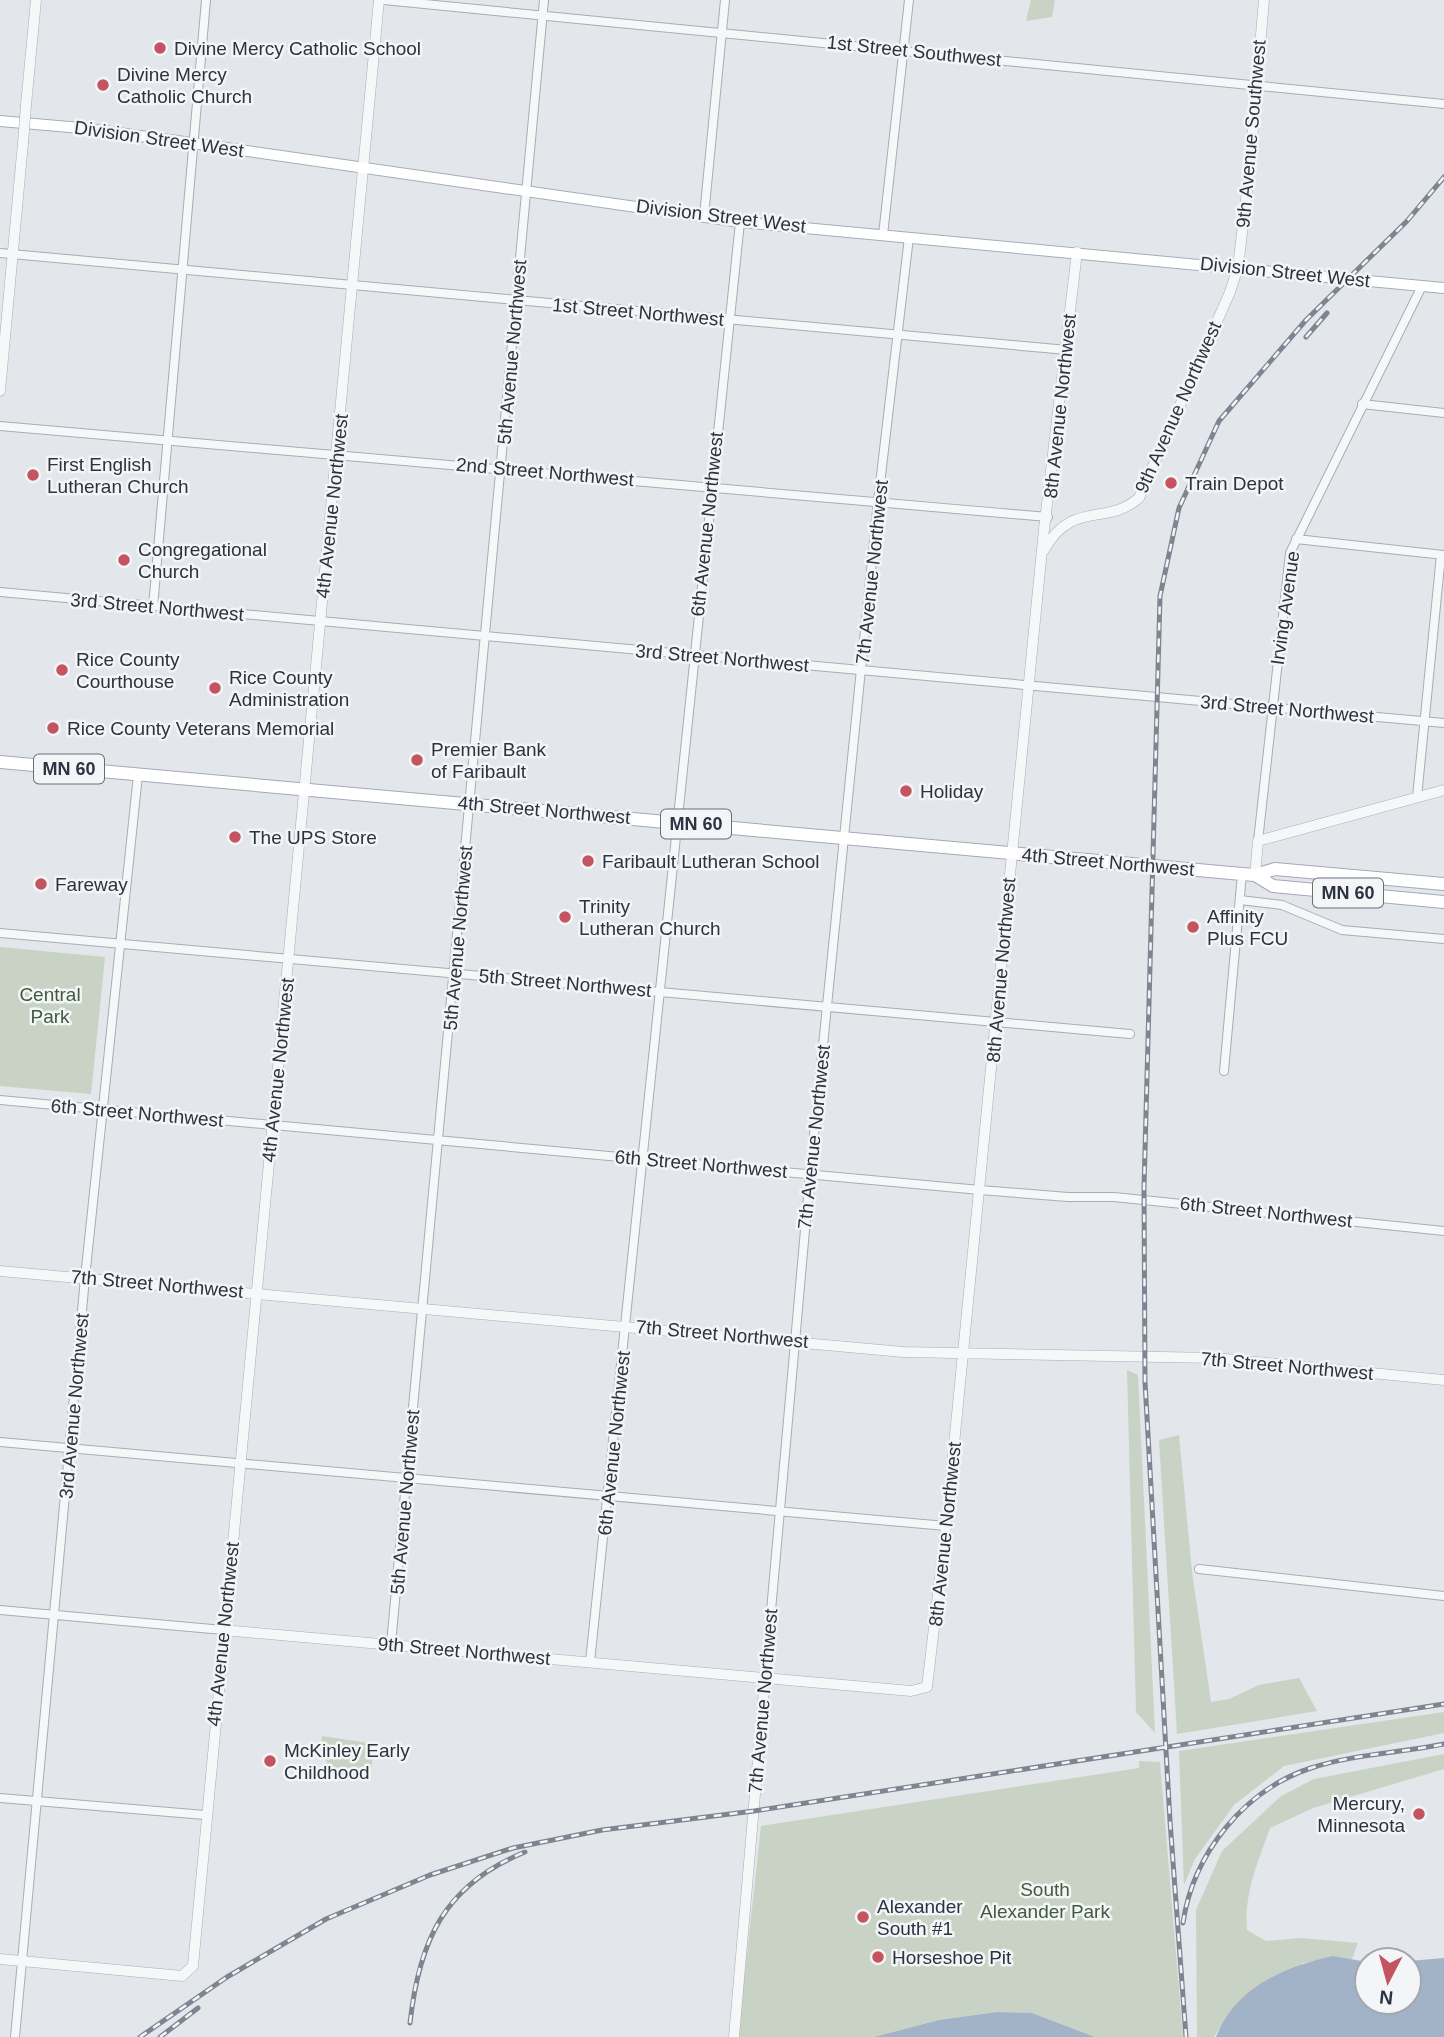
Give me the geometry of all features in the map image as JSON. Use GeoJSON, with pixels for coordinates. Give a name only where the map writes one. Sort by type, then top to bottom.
{"type":"FeatureCollection","features":[{"type":"Feature","properties":{"kind":"main road","name":"Division Street West"},"geometry":{"type":"LineString","coordinates":[[0,121],[41,123],[365,166],[740,222],[1444,288]]}},
{"type":"Feature","properties":{"kind":"main road","name":"4th Street Northwest"},"geometry":{"type":"LineString","coordinates":[[0,762],[1248,875]]}},
{"type":"Feature","properties":{"kind":"main road","name":"MN 60"},"geometry":{"type":"LineString","coordinates":[[1248,875],[1275,869],[1444,884]]}},
{"type":"Feature","properties":{"kind":"main road","name":"MN 60"},"geometry":{"type":"LineString","coordinates":[[1248,875],[1273,886],[1444,902]]}},
{"type":"Feature","properties":{"kind":"street"},"geometry":{"type":"LineString","coordinates":[[0,391],[5,253],[23,143],[36,0]]}},
{"type":"Feature","properties":{"kind":"street"},"geometry":{"type":"LineString","coordinates":[[153,607],[206,0]]}},
{"type":"Feature","properties":{"kind":"street","name":"1st Street Southwest"},"geometry":{"type":"LineString","coordinates":[[382,0],[1444,104]]}},
{"type":"Feature","properties":{"kind":"street","name":"4th Avenue Northwest"},"geometry":{"type":"LineString","coordinates":[[20,1960],[182,1976],[188,1973],[192,1966],[254,1293],[382,0]]}},
{"type":"Feature","properties":{"kind":"street","name":"5th Avenue Northwest"},"geometry":{"type":"LineString","coordinates":[[391,1644],[544,0]]}},
{"type":"Feature","properties":{"kind":"street"},"geometry":{"type":"LineString","coordinates":[[704,216],[725,0]]}},
{"type":"Feature","properties":{"kind":"street"},"geometry":{"type":"LineString","coordinates":[[883,235],[909,0]]}},
{"type":"Feature","properties":{"kind":"street","name":"9th Avenue Southwest"},"geometry":{"type":"LineString","coordinates":[[1238,267],[1264,0]]}},
{"type":"Feature","properties":{"kind":"street","name":"6th Avenue Northwest"},"geometry":{"type":"LineString","coordinates":[[590,1662],[710,485],[740,222]]}},
{"type":"Feature","properties":{"kind":"street","name":"7th Avenue Northwest"},"geometry":{"type":"LineString","coordinates":[[734,2037],[810,1174],[878,501],[909,237]]}},
{"type":"Feature","properties":{"kind":"street","name":"8th Avenue Northwest"},"geometry":{"type":"LineString","coordinates":[[927,1687],[930,1682],[980,1190],[1028,685],[1077,252]]}},
{"type":"Feature","properties":{"kind":"street","name":"1st Street Northwest"},"geometry":{"type":"LineString","coordinates":[[5,253],[1067,351]]}},
{"type":"Feature","properties":{"kind":"street","name":"9th Avenue Northwest"},"geometry":{"type":"LineString","coordinates":[[1090,515],[1130,505],[1144,489],[1238,267]]}},
{"type":"Feature","properties":{"kind":"street","name":"Irving Avenue"},"geometry":{"type":"LineString","coordinates":[[1224,1071],[1240,901],[1258,841],[1287,568],[1296,539],[1422,286]]}},
{"type":"Feature","properties":{"kind":"street"},"geometry":{"type":"LineString","coordinates":[[1362,404],[1444,413]]}},
{"type":"Feature","properties":{"kind":"street","name":"2nd Street Northwest"},"geometry":{"type":"LineString","coordinates":[[0,426],[502,470],[710,485],[1048,517],[1090,515]]}},
{"type":"Feature","properties":{"kind":"street"},"geometry":{"type":"LineString","coordinates":[[1042,554],[1062,526],[1090,515]]}},
{"type":"Feature","properties":{"kind":"street"},"geometry":{"type":"LineString","coordinates":[[1296,539],[1443,555],[1417,797]]}},
{"type":"Feature","properties":{"kind":"street","name":"3rd Street Northwest"},"geometry":{"type":"LineString","coordinates":[[0,592],[1444,723]]}},
{"type":"Feature","properties":{"kind":"street","name":"3rd Avenue Northwest"},"geometry":{"type":"LineString","coordinates":[[15,2037],[85,1278],[138,775]]}},
{"type":"Feature","properties":{"kind":"street"},"geometry":{"type":"LineString","coordinates":[[1258,841],[1444,790]]}},
{"type":"Feature","properties":{"kind":"street"},"geometry":{"type":"LineString","coordinates":[[1240,901],[1282,905],[1342,930],[1444,939]]}},
{"type":"Feature","properties":{"kind":"street","name":"5th Street Northwest"},"geometry":{"type":"LineString","coordinates":[[0,933],[1130,1034]]}},
{"type":"Feature","properties":{"kind":"street","name":"6th Street Northwest"},"geometry":{"type":"LineString","coordinates":[[0,1100],[980,1190],[1068,1197],[1114,1197],[1444,1231]]}},
{"type":"Feature","properties":{"kind":"street","name":"7th Street Northwest"},"geometry":{"type":"LineString","coordinates":[[0,1271],[963,1354],[1214,1358],[1444,1380]]}},
{"type":"Feature","properties":{"kind":"street"},"geometry":{"type":"LineString","coordinates":[[0,1442],[408,1476],[946,1526]]}},
{"type":"Feature","properties":{"kind":"street"},"geometry":{"type":"LineString","coordinates":[[1199,1569],[1444,1596]]}},
{"type":"Feature","properties":{"kind":"street","name":"9th Street Northwest"},"geometry":{"type":"LineString","coordinates":[[0,1610],[911,1691],[927,1687]]}},
{"type":"Feature","properties":{"kind":"street"},"geometry":{"type":"LineString","coordinates":[[0,1798],[205,1815]]}},
{"type":"Feature","properties":{"kind":"street"},"geometry":{"type":"LineString","coordinates":[[0,1959],[20,1960]]}},
{"type":"Feature","properties":{"kind":"green space"},"geometry":{"type":"Polygon","coordinates":[[[1031,0],[1055,0],[1052,17],[1026,21],[1031,0]]]}},
{"type":"Feature","properties":{"kind":"green space","name":"Central Park"},"geometry":{"type":"Polygon","coordinates":[[[0,947],[105,957],[91,1094],[0,1086],[0,947]]]}},
{"type":"Feature","properties":{"kind":"green space"},"geometry":{"type":"Polygon","coordinates":[[[1127,1370],[1138,1375],[1155,1733],[1136,1712],[1127,1370]]]}},
{"type":"Feature","properties":{"kind":"green space"},"geometry":{"type":"Polygon","coordinates":[[[1179,1435],[1192,1572],[1211,1702],[1229,1699],[1259,1685],[1299,1678],[1317,1711],[1177,1734],[1159,1440],[1179,1435]]]}},
{"type":"Feature","properties":{"kind":"green space"},"geometry":{"type":"Polygon","coordinates":[[[1444,1712],[1444,1733],[1284,1766],[1234,1805],[1195,1859],[1184,1885],[1179,1751],[1444,1712]]]}},
{"type":"Feature","properties":{"kind":"green space"},"geometry":{"type":"Polygon","coordinates":[[[322,1736],[375,1744],[369,1781],[332,1775],[321,1748],[322,1736]]]}},
{"type":"Feature","properties":{"kind":"green space"},"geometry":{"type":"Polygon","coordinates":[[[1444,1754],[1444,1769],[1313,1808],[1270,1828],[1250,1890],[1247,1930],[1266,1941],[1301,1938],[1358,1943],[1353,1946],[1352,1959],[1303,1963],[1220,2027],[1214,2037],[1197,2037],[1196,1910],[1222,1851],[1281,1796],[1314,1779],[1444,1754]]]}},
{"type":"Feature","properties":{"kind":"green space","name":"South Alexander Park"},"geometry":{"type":"Polygon","coordinates":[[[1139,1761],[1160,1762],[1183,2037],[1095,2037],[1032,2013],[997,2012],[939,2020],[874,2037],[738,2037],[761,1826],[1139,1768],[1139,1761]]]}},
{"type":"Feature","properties":{"kind":"water"},"geometry":{"type":"Polygon","coordinates":[[[1333,1956],[1353,1960],[1353,2016],[1423,2016],[1423,1960],[1444,1958],[1444,2037],[1216,2037],[1236,2005],[1249,1992],[1280,1973],[1333,1956]]]}},
{"type":"Feature","properties":{"kind":"water"},"geometry":{"type":"Polygon","coordinates":[[[997,2012],[1032,2013],[1095,2037],[874,2037],[939,2020],[997,2012]]]}},
{"type":"Feature","properties":{"kind":"railway"},"geometry":{"type":"LineString","coordinates":[[1186,2037],[1170,1821],[1145,1382],[1144,1188],[1160,596],[1179,508],[1219,421],[1306,320],[1407,221],[1444,177]]}},
{"type":"Feature","properties":{"kind":"railway"},"geometry":{"type":"LineString","coordinates":[[1306,337],[1327,313]]}},
{"type":"Feature","properties":{"kind":"railway"},"geometry":{"type":"LineString","coordinates":[[140,2037],[227,1977],[326,1919],[430,1875],[513,1848],[602,1830],[754,1811],[1444,1704]]}},
{"type":"Feature","properties":{"kind":"railway"},"geometry":{"type":"LineString","coordinates":[[1183,1923],[1189,1897],[1210,1849],[1226,1828],[1264,1792],[1287,1778],[1327,1763],[1444,1744]]}},
{"type":"Feature","properties":{"kind":"railway"},"geometry":{"type":"LineString","coordinates":[[410,2023],[420,1966],[440,1919],[455,1899],[474,1881],[497,1865],[525,1852]]}},
{"type":"Feature","properties":{"kind":"railway"},"geometry":{"type":"LineString","coordinates":[[160,2037],[198,2008]]}},
{"type":"Feature","properties":{"kind":"place","name":"Divine Mercy Catholic School"},"geometry":{"type":"Point","coordinates":[160,48]}},
{"type":"Feature","properties":{"kind":"place","name":"Divine Mercy Catholic Church"},"geometry":{"type":"Point","coordinates":[103,85]}},
{"type":"Feature","properties":{"kind":"place","name":"First English Lutheran Church"},"geometry":{"type":"Point","coordinates":[33,475]}},
{"type":"Feature","properties":{"kind":"place","name":"Train Depot"},"geometry":{"type":"Point","coordinates":[1171,483]}},
{"type":"Feature","properties":{"kind":"place","name":"Congregational Church"},"geometry":{"type":"Point","coordinates":[124,560]}},
{"type":"Feature","properties":{"kind":"place","name":"Rice County Courthouse"},"geometry":{"type":"Point","coordinates":[62,670]}},
{"type":"Feature","properties":{"kind":"place","name":"Rice County Administration"},"geometry":{"type":"Point","coordinates":[215,688]}},
{"type":"Feature","properties":{"kind":"place","name":"Rice County Veterans Memorial"},"geometry":{"type":"Point","coordinates":[53,728]}},
{"type":"Feature","properties":{"kind":"place","name":"Premier Bank of Faribault"},"geometry":{"type":"Point","coordinates":[417,760]}},
{"type":"Feature","properties":{"kind":"place","name":"Holiday"},"geometry":{"type":"Point","coordinates":[906,791]}},
{"type":"Feature","properties":{"kind":"place","name":"The UPS Store"},"geometry":{"type":"Point","coordinates":[235,837]}},
{"type":"Feature","properties":{"kind":"place","name":"Faribault Lutheran School"},"geometry":{"type":"Point","coordinates":[588,861]}},
{"type":"Feature","properties":{"kind":"place","name":"Fareway"},"geometry":{"type":"Point","coordinates":[41,884]}},
{"type":"Feature","properties":{"kind":"place","name":"Trinity Lutheran Church"},"geometry":{"type":"Point","coordinates":[565,917]}},
{"type":"Feature","properties":{"kind":"place","name":"Affinity Plus FCU"},"geometry":{"type":"Point","coordinates":[1193,927]}},
{"type":"Feature","properties":{"kind":"place","name":"McKinley Early Childhood"},"geometry":{"type":"Point","coordinates":[270,1761]}},
{"type":"Feature","properties":{"kind":"place","name":"Mercury, Minnesota"},"geometry":{"type":"Point","coordinates":[1419,1814]}},
{"type":"Feature","properties":{"kind":"place","name":"Alexander South #1"},"geometry":{"type":"Point","coordinates":[863,1917]}},
{"type":"Feature","properties":{"kind":"place","name":"Horseshoe Pit"},"geometry":{"type":"Point","coordinates":[878,1957]}}]}
